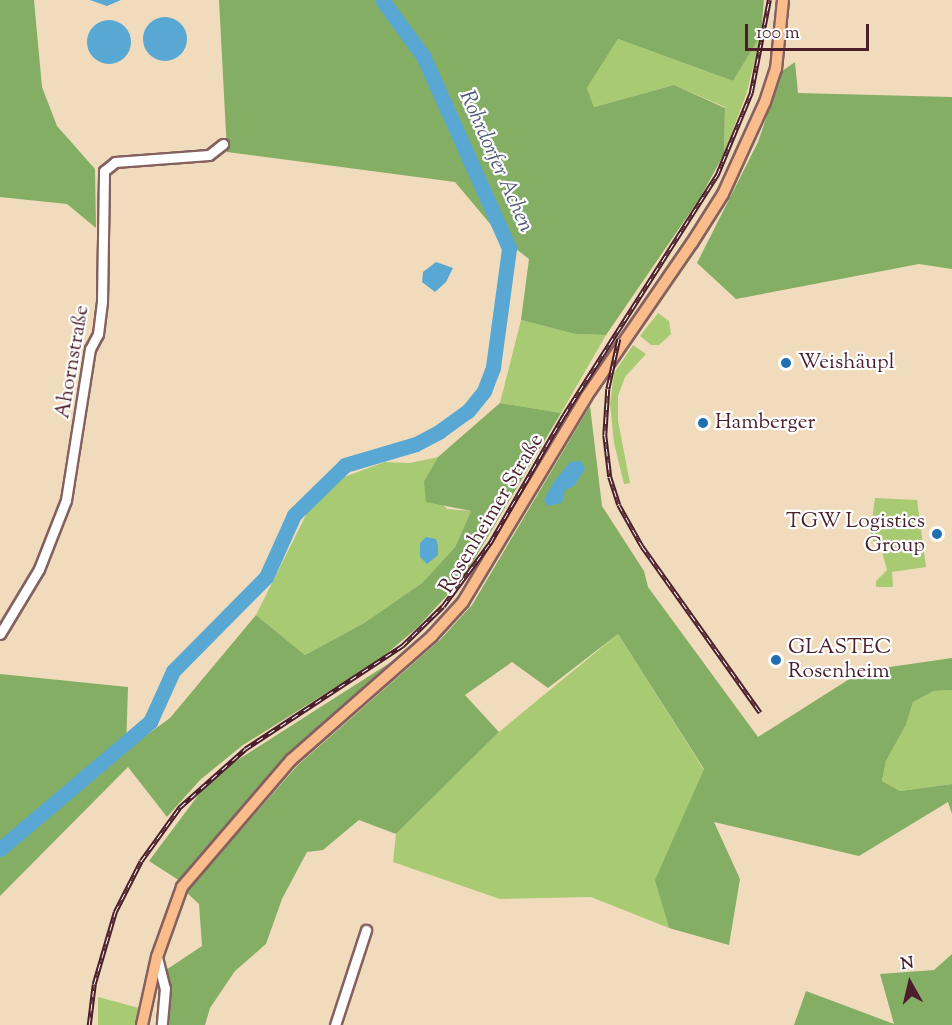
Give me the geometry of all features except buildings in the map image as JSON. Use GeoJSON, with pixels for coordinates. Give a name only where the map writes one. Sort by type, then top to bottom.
{"type":"FeatureCollection","features":[{"type":"Feature","properties":{"kind":"main road","name":"Rosenheimer Straße"},"geometry":{"type":"LineString","coordinates":[[142,1025],[157,957],[182,887],[220,838],[316,734],[438,630],[480,578],[586,397],[723,194],[755,127],[776,69],[783,0]]}},
{"type":"Feature","properties":{"kind":"street","name":"Ahornstraße"},"geometry":{"type":"LineString","coordinates":[[0,634],[39,569],[66,500],[90,349],[98,334],[102,302],[104,171],[115,162],[209,155],[223,144]]}},
{"type":"Feature","properties":{"kind":"street"},"geometry":{"type":"LineString","coordinates":[[335,1025],[366,930]]}},
{"type":"Feature","properties":{"kind":"street"},"geometry":{"type":"LineString","coordinates":[[157,957],[165,987],[162,1025]]}},
{"type":"Feature","properties":{"kind":"green space"},"geometry":{"type":"Polygon","coordinates":[[[0,0],[34,0],[42,87],[57,126],[95,169],[96,228],[67,204],[0,197],[0,0]]]}},
{"type":"Feature","properties":{"kind":"green space"},"geometry":{"type":"Polygon","coordinates":[[[219,0],[764,0],[761,35],[733,81],[618,39],[587,88],[594,107],[674,85],[725,108],[724,154],[700,198],[606,335],[575,334],[521,320],[529,259],[502,238],[455,182],[227,152],[219,0]]]}},
{"type":"Feature","properties":{"kind":"green space"},"geometry":{"type":"Polygon","coordinates":[[[761,35],[747,92],[724,154],[725,107],[674,85],[594,107],[587,88],[618,39],[733,81],[761,35]]]}},
{"type":"Feature","properties":{"kind":"green space"},"geometry":{"type":"Polygon","coordinates":[[[795,62],[798,93],[952,97],[952,269],[919,264],[736,299],[697,263],[758,142],[782,71],[795,62]]]}},
{"type":"Feature","properties":{"kind":"green space"},"geometry":{"type":"Polygon","coordinates":[[[658,313],[669,321],[671,334],[659,345],[651,345],[640,336],[658,313]]]}},
{"type":"Feature","properties":{"kind":"green space"},"geometry":{"type":"Polygon","coordinates":[[[521,320],[575,334],[606,335],[561,413],[500,403],[521,320]]]}},
{"type":"Feature","properties":{"kind":"green space"},"geometry":{"type":"Polygon","coordinates":[[[633,345],[646,354],[625,377],[618,396],[618,421],[630,483],[624,484],[614,443],[610,404],[614,373],[633,345]]]}},
{"type":"Feature","properties":{"kind":"green space"},"geometry":{"type":"Polygon","coordinates":[[[500,403],[561,413],[464,577],[417,628],[379,660],[243,745],[200,780],[167,817],[128,767],[0,896],[0,674],[128,687],[126,750],[170,718],[256,615],[305,655],[364,623],[422,583],[455,547],[471,511],[426,502],[424,481],[438,457],[500,403]]]}},
{"type":"Feature","properties":{"kind":"green space"},"geometry":{"type":"Polygon","coordinates":[[[590,406],[602,506],[644,571],[648,587],[758,737],[862,671],[952,658],[952,690],[934,691],[913,702],[906,725],[886,761],[882,781],[900,791],[952,784],[952,814],[948,802],[859,856],[714,822],[740,879],[729,945],[669,928],[655,880],[704,769],[618,634],[548,688],[512,662],[465,695],[499,732],[396,834],[359,820],[323,850],[307,852],[282,899],[266,944],[235,971],[210,1008],[205,1025],[167,1025],[169,998],[163,972],[202,946],[199,904],[186,892],[298,765],[440,640],[472,605],[590,406]]]}},
{"type":"Feature","properties":{"kind":"green space"},"geometry":{"type":"Polygon","coordinates":[[[438,457],[424,481],[447,509],[471,511],[455,547],[422,583],[364,623],[305,655],[256,615],[308,511],[344,477],[385,462],[410,463],[438,457]]]}},
{"type":"Feature","properties":{"kind":"green space"},"geometry":{"type":"Polygon","coordinates":[[[875,498],[917,500],[926,567],[892,572],[893,587],[876,587],[876,581],[887,570],[882,552],[870,536],[875,498]]]}},
{"type":"Feature","properties":{"kind":"green space"},"geometry":{"type":"Polygon","coordinates":[[[618,634],[704,770],[656,880],[669,928],[591,897],[500,899],[393,862],[396,834],[499,732],[618,634]]]}},
{"type":"Feature","properties":{"kind":"green space"},"geometry":{"type":"Polygon","coordinates":[[[391,662],[300,743],[180,881],[149,861],[205,786],[225,768],[391,662]]]}},
{"type":"Feature","properties":{"kind":"green space"},"geometry":{"type":"Polygon","coordinates":[[[952,690],[952,784],[900,791],[882,781],[886,761],[906,725],[913,702],[934,691],[952,690]]]}},
{"type":"Feature","properties":{"kind":"green space"},"geometry":{"type":"Polygon","coordinates":[[[952,954],[952,1025],[794,1025],[806,991],[894,1024],[880,974],[934,970],[952,954]]]}},
{"type":"Feature","properties":{"kind":"green space"},"geometry":{"type":"Polygon","coordinates":[[[98,997],[139,1008],[137,1025],[98,1025],[98,997]]]}},
{"type":"Feature","properties":{"kind":"water"},"geometry":{"type":"Polygon","coordinates":[[[90,0],[121,0],[107,6],[90,0]]]}},
{"type":"Feature","properties":{"kind":"water"},"geometry":{"type":"Polygon","coordinates":[[[165,17],[180,24],[187,39],[180,54],[165,61],[150,54],[143,39],[150,24],[165,17]]]}},
{"type":"Feature","properties":{"kind":"water"},"geometry":{"type":"Polygon","coordinates":[[[109,20],[124,27],[131,42],[124,57],[109,64],[94,57],[87,42],[94,27],[109,20]]]}},
{"type":"Feature","properties":{"kind":"water"},"geometry":{"type":"Polygon","coordinates":[[[436,262],[453,268],[446,282],[435,292],[422,282],[423,272],[436,262]]]}},
{"type":"Feature","properties":{"kind":"water"},"geometry":{"type":"Polygon","coordinates":[[[581,461],[585,469],[574,486],[565,490],[562,503],[547,506],[544,500],[553,483],[570,462],[581,461]]]}},
{"type":"Feature","properties":{"kind":"water"},"geometry":{"type":"Polygon","coordinates":[[[426,537],[436,539],[438,546],[438,555],[427,564],[420,557],[420,543],[426,537]]]}},
{"type":"Feature","properties":{"kind":"waterway","name":"Rohrdorfer Achen"},"geometry":{"type":"LineString","coordinates":[[0,849],[150,722],[173,671],[266,577],[294,515],[345,465],[416,444],[440,431],[468,411],[484,391],[493,367],[509,248],[423,56],[382,0]]}},
{"type":"Feature","properties":{"kind":"railway"},"geometry":{"type":"LineString","coordinates":[[89,1025],[94,984],[115,912],[141,861],[180,807],[245,749],[402,646],[443,606],[490,543],[564,415],[717,175],[751,93],[769,0]]}},
{"type":"Feature","properties":{"kind":"railway"},"geometry":{"type":"LineString","coordinates":[[619,339],[608,389],[605,435],[610,477],[619,505],[642,546],[760,712]]}},
{"type":"Feature","properties":{"kind":"place","name":"Weishäupl"},"geometry":{"type":"Point","coordinates":[786,363]}},
{"type":"Feature","properties":{"kind":"place","name":"Hamberger"},"geometry":{"type":"Point","coordinates":[703,423]}},
{"type":"Feature","properties":{"kind":"place","name":"TGW Logistics Group"},"geometry":{"type":"Point","coordinates":[937,534]}},
{"type":"Feature","properties":{"kind":"place","name":"GLASTEC Rosenheim"},"geometry":{"type":"Point","coordinates":[776,660]}}]}
